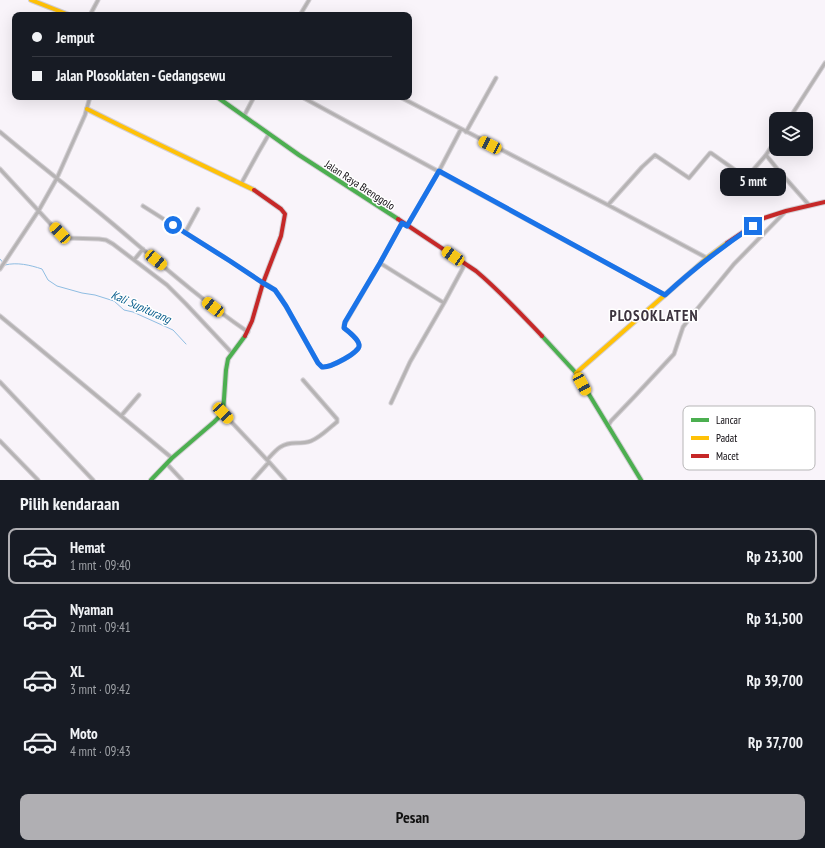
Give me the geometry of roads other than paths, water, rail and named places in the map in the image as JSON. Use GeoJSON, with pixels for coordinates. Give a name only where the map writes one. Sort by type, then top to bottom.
{"type":"FeatureCollection","features":[{"type":"Feature","properties":{"kind":"main road"},"geometry":{"type":"LineString","coordinates":[[31,0],[61,12]]}},
{"type":"Feature","properties":{"kind":"main road","name":"Jalan Raya Brenggolo"},"geometry":{"type":"LineString","coordinates":[[221,100],[322,171],[465,264],[487,280],[518,310],[576,373],[641,480]]}},
{"type":"Feature","properties":{"kind":"main road"},"geometry":{"type":"LineString","coordinates":[[87,109],[146,138],[183,154],[257,192],[281,209],[285,214],[281,236],[263,283],[248,332],[228,359],[223,413],[172,458],[151,480]]}},
{"type":"Feature","properties":{"kind":"main road"},"geometry":{"type":"LineString","coordinates":[[576,373],[707,258],[730,241],[764,218],[825,202]]}},
{"type":"Feature","properties":{"kind":"street"},"geometry":{"type":"LineString","coordinates":[[92,12],[98,0]]}},
{"type":"Feature","properties":{"kind":"street"},"geometry":{"type":"LineString","coordinates":[[302,12],[309,0]]}},
{"type":"Feature","properties":{"kind":"street"},"geometry":{"type":"LineString","coordinates":[[794,112],[825,63]]}},
{"type":"Feature","properties":{"kind":"street"},"geometry":{"type":"LineString","coordinates":[[466,132],[496,78]]}},
{"type":"Feature","properties":{"kind":"street"},"geometry":{"type":"LineString","coordinates":[[1,269],[39,210],[57,178],[87,109],[89,100]]}},
{"type":"Feature","properties":{"kind":"street"},"geometry":{"type":"LineString","coordinates":[[244,116],[252,100]]}},
{"type":"Feature","properties":{"kind":"street"},"geometry":{"type":"LineString","coordinates":[[307,100],[665,295]]}},
{"type":"Feature","properties":{"kind":"street"},"geometry":{"type":"LineString","coordinates":[[406,100],[707,258]]}},
{"type":"Feature","properties":{"kind":"street"},"geometry":{"type":"LineString","coordinates":[[407,226],[439,171],[461,129]]}},
{"type":"Feature","properties":{"kind":"street"},"geometry":{"type":"LineString","coordinates":[[0,132],[194,292],[248,332]]}},
{"type":"Feature","properties":{"kind":"street"},"geometry":{"type":"LineString","coordinates":[[241,184],[269,134]]}},
{"type":"Feature","properties":{"kind":"street"},"geometry":{"type":"LineString","coordinates":[[608,205],[642,167],[655,155],[688,178],[710,153],[747,177],[769,150]]}},
{"type":"Feature","properties":{"kind":"street"},"geometry":{"type":"LineString","coordinates":[[766,155],[809,205]]}},
{"type":"Feature","properties":{"kind":"street"},"geometry":{"type":"LineString","coordinates":[[0,169],[60,233],[67,238],[106,240],[167,285],[232,353]]}},
{"type":"Feature","properties":{"kind":"street"},"geometry":{"type":"LineString","coordinates":[[143,206],[275,290],[280,296],[318,363],[322,367],[326,368],[354,353],[360,346],[344,328],[344,325],[402,223]]}},
{"type":"Feature","properties":{"kind":"street"},"geometry":{"type":"LineString","coordinates":[[185,233],[198,209]]}},
{"type":"Feature","properties":{"kind":"street"},"geometry":{"type":"LineString","coordinates":[[608,426],[674,354],[683,327],[734,264],[786,211]]}},
{"type":"Feature","properties":{"kind":"street"},"geometry":{"type":"LineString","coordinates":[[134,260],[143,249]]}},
{"type":"Feature","properties":{"kind":"street"},"geometry":{"type":"LineString","coordinates":[[380,263],[444,303]]}},
{"type":"Feature","properties":{"kind":"street"},"geometry":{"type":"LineString","coordinates":[[391,403],[410,362],[465,264]]}},
{"type":"Feature","properties":{"kind":"street"},"geometry":{"type":"LineString","coordinates":[[0,316],[172,458]]}},
{"type":"Feature","properties":{"kind":"street"},"geometry":{"type":"LineString","coordinates":[[253,480],[275,451],[283,445],[312,441],[338,422],[303,380]]}},
{"type":"Feature","properties":{"kind":"street"},"geometry":{"type":"LineString","coordinates":[[0,382],[93,480]]}},
{"type":"Feature","properties":{"kind":"street"},"geometry":{"type":"LineString","coordinates":[[121,416],[139,395]]}},
{"type":"Feature","properties":{"kind":"street"},"geometry":{"type":"LineString","coordinates":[[223,413],[285,480]]}},
{"type":"Feature","properties":{"kind":"street"},"geometry":{"type":"LineString","coordinates":[[0,441],[38,480]]}},
{"type":"Feature","properties":{"kind":"street"},"geometry":{"type":"LineString","coordinates":[[167,464],[182,480]]}},
{"type":"Feature","properties":{"kind":"waterway","name":"Kali Supiturang"},"geometry":{"type":"LineString","coordinates":[[0,259],[5,265],[24,264],[42,269],[48,280],[57,286],[114,301],[124,310],[133,312],[173,330],[186,344]]}},
{"type":"Feature","properties":{"kind":"district","name":"PLOSOKLATEN"},"geometry":{"type":"Point","coordinates":[654,316]}}]}
